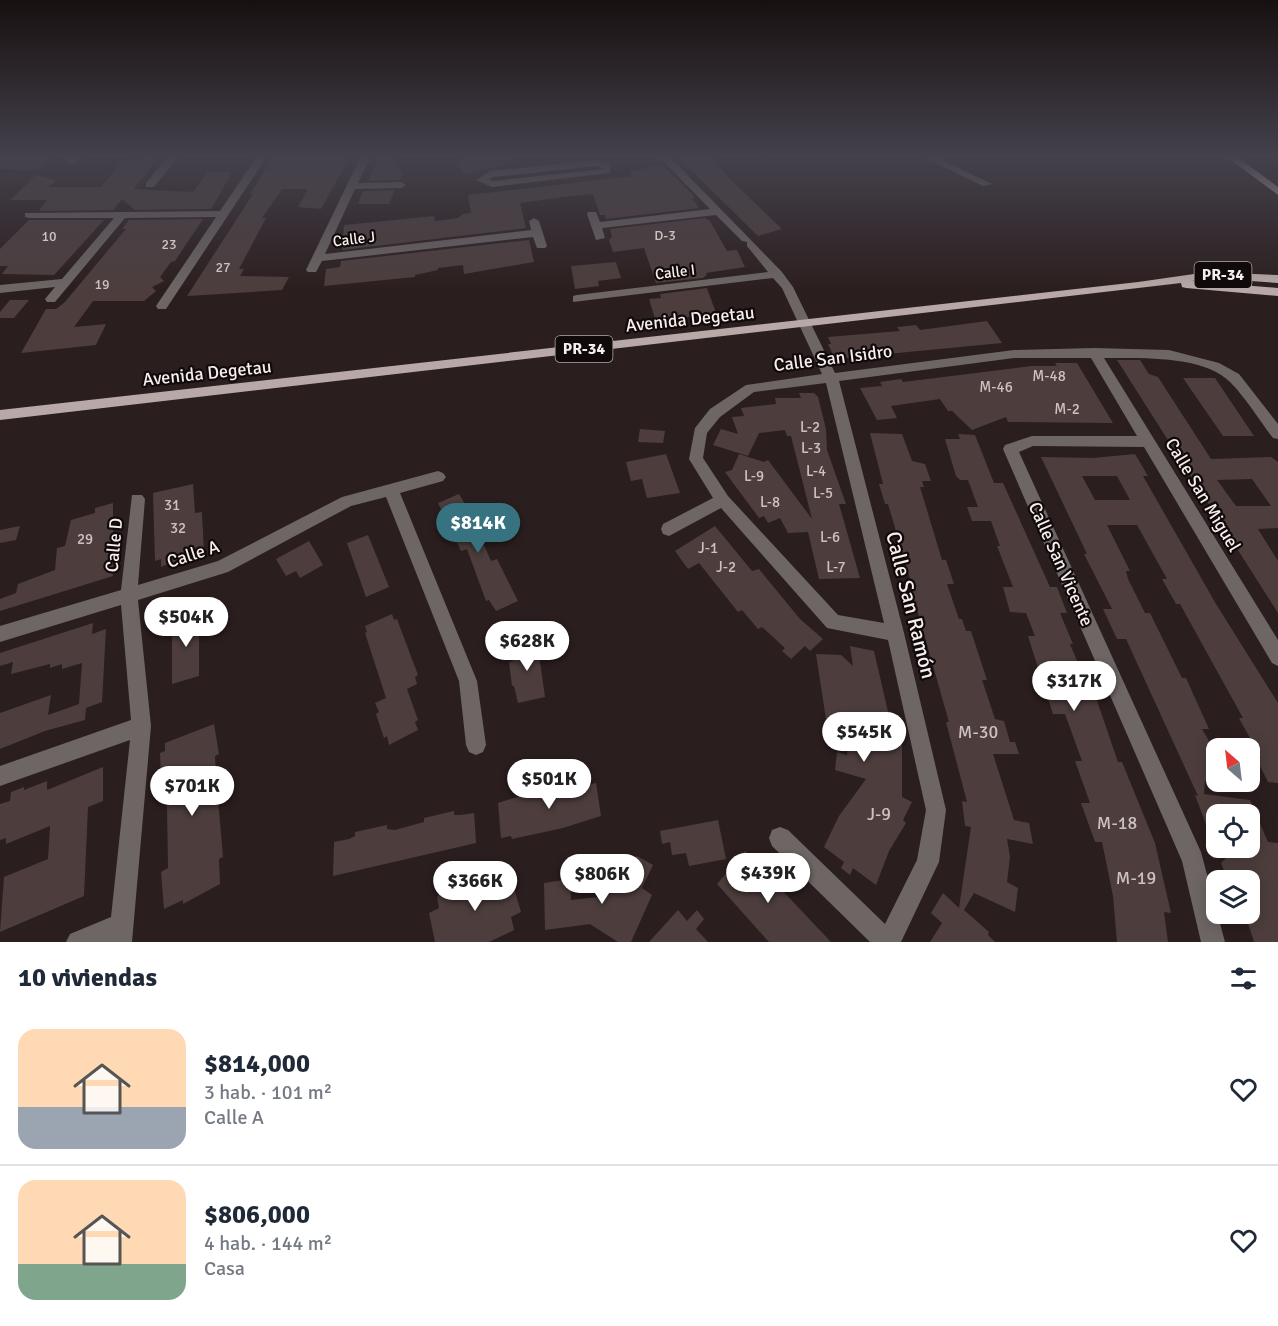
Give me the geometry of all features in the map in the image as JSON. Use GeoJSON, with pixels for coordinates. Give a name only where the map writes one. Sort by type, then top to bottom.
{"type":"FeatureCollection","features":[{"type":"Feature","properties":{"kind":"main road","name":"Avenida Degetau"},"geometry":{"type":"LineString","coordinates":[[0,415],[1169,281],[1276,285]]}},
{"type":"Feature","properties":{"kind":"street"},"geometry":{"type":"LineString","coordinates":[[162,306],[231,202]]}},
{"type":"Feature","properties":{"kind":"street"},"geometry":{"type":"LineString","coordinates":[[312,270],[345,202]]}},
{"type":"Feature","properties":{"kind":"street","name":"Calle San Ramón"},"geometry":{"type":"LineString","coordinates":[[710,202],[778,274],[831,378],[895,633],[936,810],[928,862],[888,942]]}},
{"type":"Feature","properties":{"kind":"street"},"geometry":{"type":"LineString","coordinates":[[596,226],[719,211]]}},
{"type":"Feature","properties":{"kind":"street"},"geometry":{"type":"LineString","coordinates":[[30,215],[223,214]]}},
{"type":"Feature","properties":{"kind":"street"},"geometry":{"type":"LineString","coordinates":[[592,214],[600,238]]}},
{"type":"Feature","properties":{"kind":"street"},"geometry":{"type":"LineString","coordinates":[[51,299],[121,216]]}},
{"type":"Feature","properties":{"kind":"street","name":"Calle J"},"geometry":{"type":"LineString","coordinates":[[318,258],[536,227],[540,246]]}},
{"type":"Feature","properties":{"kind":"street","name":"Calle I"},"geometry":{"type":"LineString","coordinates":[[577,299],[778,274]]}},
{"type":"Feature","properties":{"kind":"street"},"geometry":{"type":"LineString","coordinates":[[0,289],[65,282]]}},
{"type":"Feature","properties":{"kind":"street","name":"Calle San Isidro"},"geometry":{"type":"LineString","coordinates":[[895,633],[834,622],[723,500],[696,459],[700,432],[714,413],[751,388],[1014,354],[1094,352],[1169,354],[1214,366],[1234,377],[1278,434]]}},
{"type":"Feature","properties":{"kind":"street","name":"Calle San Miguel"},"geometry":{"type":"LineString","coordinates":[[1094,352],[1278,657]]}},
{"type":"Feature","properties":{"kind":"street","name":"Calle San Vicente"},"geometry":{"type":"LineString","coordinates":[[1149,442],[1032,441],[1010,449],[1193,860],[1213,942]]}},
{"type":"Feature","properties":{"kind":"street","name":"Calle A"},"geometry":{"type":"LineString","coordinates":[[0,634],[222,567],[348,501],[438,477]]}},
{"type":"Feature","properties":{"kind":"street"},"geometry":{"type":"LineString","coordinates":[[390,488],[468,681],[476,745]]}},
{"type":"Feature","properties":{"kind":"street","name":"Calle D"},"geometry":{"type":"LineString","coordinates":[[120,933],[141,726],[129,594],[137,499]]}},
{"type":"Feature","properties":{"kind":"street"},"geometry":{"type":"LineString","coordinates":[[669,529],[723,500]]}},
{"type":"Feature","properties":{"kind":"street"},"geometry":{"type":"LineString","coordinates":[[0,776],[141,726]]}},
{"type":"Feature","properties":{"kind":"street"},"geometry":{"type":"LineString","coordinates":[[780,838],[888,942]]}},
{"type":"Feature","properties":{"kind":"street"},"geometry":{"type":"LineString","coordinates":[[78,942],[120,933]]}},
{"type":"Feature","properties":{"kind":"building"},"geometry":{"type":"Polygon","coordinates":[[[46,202],[120,202],[113,210],[39,211],[46,202]]]}},
{"type":"Feature","properties":{"kind":"building"},"geometry":{"type":"Polygon","coordinates":[[[125,202],[215,202],[211,209],[135,210],[125,202]]]}},
{"type":"Feature","properties":{"kind":"building"},"geometry":{"type":"Polygon","coordinates":[[[248,202],[273,202],[262,218],[266,218],[239,269],[244,269],[240,276],[289,277],[282,290],[187,296],[248,202]]]}},
{"type":"Feature","properties":{"kind":"building"},"geometry":{"type":"Polygon","coordinates":[[[301,202],[325,202],[321,209],[298,207],[301,202]]]}},
{"type":"Feature","properties":{"kind":"building"},"geometry":{"type":"Polygon","coordinates":[[[359,202],[390,202],[389,204],[358,204],[359,202]]]}},
{"type":"Feature","properties":{"kind":"building"},"geometry":{"type":"Polygon","coordinates":[[[469,202],[528,202],[520,203],[526,228],[342,250],[344,225],[434,216],[435,221],[458,218],[463,214],[471,213],[469,202]]]}},
{"type":"Feature","properties":{"kind":"building"},"geometry":{"type":"Polygon","coordinates":[[[596,202],[695,202],[699,208],[606,219],[605,215],[600,215],[596,202]]]}},
{"type":"Feature","properties":{"kind":"building"},"geometry":{"type":"Polygon","coordinates":[[[724,202],[754,202],[782,229],[758,236],[724,202]]]}},
{"type":"Feature","properties":{"kind":"building"},"geometry":{"type":"Polygon","coordinates":[[[705,218],[710,221],[727,251],[737,250],[745,267],[706,273],[707,275],[703,278],[656,283],[644,248],[613,252],[609,240],[612,237],[610,229],[705,218]]]}},
{"type":"Feature","properties":{"kind":"building"},"geometry":{"type":"Polygon","coordinates":[[[203,219],[175,261],[171,262],[160,277],[164,281],[152,287],[156,291],[144,301],[93,301],[74,327],[106,324],[96,345],[21,353],[46,309],[56,309],[64,303],[126,229],[122,229],[129,220],[203,219]]]}},
{"type":"Feature","properties":{"kind":"building"},"geometry":{"type":"Polygon","coordinates":[[[29,220],[104,220],[54,275],[2,274],[8,266],[0,266],[0,249],[29,220]]]}},
{"type":"Feature","properties":{"kind":"building"},"geometry":{"type":"Polygon","coordinates":[[[529,240],[534,262],[464,274],[463,265],[438,268],[438,270],[415,275],[415,277],[324,286],[326,269],[340,267],[341,261],[529,240]]]}},
{"type":"Feature","properties":{"kind":"building"},"geometry":{"type":"Polygon","coordinates":[[[616,262],[621,278],[598,281],[599,286],[575,289],[571,266],[616,262]]]}},
{"type":"Feature","properties":{"kind":"building"},"geometry":{"type":"Polygon","coordinates":[[[707,288],[716,313],[656,322],[649,299],[661,298],[660,294],[707,288]]]}},
{"type":"Feature","properties":{"kind":"building"},"geometry":{"type":"Polygon","coordinates":[[[10,300],[29,300],[14,318],[0,318],[0,312],[10,300]]]}},
{"type":"Feature","properties":{"kind":"building"},"geometry":{"type":"Polygon","coordinates":[[[987,321],[1002,343],[835,359],[828,344],[831,344],[828,337],[900,331],[897,327],[916,325],[920,330],[987,321]]]}},
{"type":"Feature","properties":{"kind":"building"},"geometry":{"type":"Polygon","coordinates":[[[1117,360],[1140,360],[1149,374],[1158,377],[1211,459],[1271,457],[1278,462],[1278,528],[1258,529],[1278,561],[1278,613],[1117,360]],[[1252,479],[1217,480],[1236,506],[1271,506],[1252,479]]]}},
{"type":"Feature","properties":{"kind":"building"},"geometry":{"type":"Polygon","coordinates":[[[1055,363],[1077,363],[1113,423],[1008,422],[1006,417],[972,430],[952,411],[948,411],[940,399],[891,406],[897,418],[877,420],[860,388],[882,386],[880,382],[901,379],[903,382],[1031,366],[1057,366],[1055,363]]]}},
{"type":"Feature","properties":{"kind":"building"},"geometry":{"type":"Polygon","coordinates":[[[1183,378],[1215,378],[1254,436],[1223,436],[1183,378]]]}},
{"type":"Feature","properties":{"kind":"building"},"geometry":{"type":"Polygon","coordinates":[[[799,393],[814,393],[818,397],[826,429],[827,450],[846,504],[839,504],[860,578],[819,579],[808,532],[788,533],[780,518],[768,523],[764,516],[759,518],[725,472],[732,470],[739,454],[764,462],[768,460],[812,519],[791,436],[787,436],[785,430],[759,433],[748,456],[713,445],[721,429],[738,434],[732,417],[744,416],[741,408],[776,404],[775,398],[801,398],[799,393]]]}},
{"type":"Feature","properties":{"kind":"building"},"geometry":{"type":"Polygon","coordinates":[[[640,429],[665,431],[663,443],[638,442],[640,429]]]}},
{"type":"Feature","properties":{"kind":"building"},"geometry":{"type":"Polygon","coordinates":[[[870,433],[902,434],[912,461],[925,464],[931,481],[922,481],[924,487],[920,487],[942,560],[946,560],[954,584],[947,584],[959,619],[962,619],[966,631],[971,631],[987,680],[982,680],[995,719],[1004,721],[1010,742],[1015,742],[1019,754],[993,754],[1014,820],[1029,823],[1033,844],[1007,839],[1010,857],[1007,882],[1018,888],[1015,912],[974,893],[964,910],[989,932],[988,935],[995,942],[930,942],[942,923],[931,913],[943,893],[959,908],[971,827],[965,826],[962,801],[967,802],[946,722],[949,722],[916,606],[912,606],[907,589],[913,589],[888,504],[885,504],[879,484],[883,484],[870,433]]]}},
{"type":"Feature","properties":{"kind":"building"},"geometry":{"type":"Polygon","coordinates":[[[958,434],[975,435],[994,483],[1003,483],[1050,587],[1057,587],[1067,613],[1060,613],[1073,644],[1070,644],[1090,692],[1094,692],[1118,762],[1122,762],[1155,843],[1171,913],[1164,912],[1168,942],[1117,942],[1113,896],[1102,842],[1095,842],[1081,803],[1090,803],[1075,761],[1082,761],[1065,714],[1053,714],[1028,636],[1035,636],[1026,613],[1010,612],[1003,587],[1013,587],[997,546],[1000,546],[991,521],[972,521],[967,507],[978,507],[968,480],[960,480],[956,476],[945,439],[960,439],[958,434]]]}},
{"type":"Feature","properties":{"kind":"building"},"geometry":{"type":"Polygon","coordinates":[[[666,454],[680,493],[647,498],[642,479],[631,481],[626,462],[666,454]]]}},
{"type":"Feature","properties":{"kind":"building"},"geometry":{"type":"Polygon","coordinates":[[[1135,454],[1148,476],[1143,476],[1216,604],[1278,703],[1278,783],[1268,782],[1260,766],[1260,738],[1250,738],[1239,718],[1243,718],[1180,604],[1176,604],[1162,579],[1167,579],[1137,525],[1107,525],[1130,571],[1126,571],[1128,579],[1145,613],[1150,613],[1182,678],[1186,678],[1209,729],[1202,729],[1207,738],[1204,794],[1250,800],[1252,804],[1206,804],[1206,824],[1195,795],[1198,796],[1126,639],[1117,639],[1103,609],[1112,609],[1084,554],[1087,554],[1041,457],[1093,458],[1135,454]],[[1082,476],[1095,500],[1130,500],[1117,476],[1082,476]]]}},
{"type":"Feature","properties":{"kind":"building"},"geometry":{"type":"Polygon","coordinates":[[[193,484],[195,513],[202,512],[204,553],[168,567],[168,564],[161,567],[161,559],[155,561],[153,493],[193,484]]]}},
{"type":"Feature","properties":{"kind":"building"},"geometry":{"type":"Polygon","coordinates":[[[459,494],[491,561],[497,559],[518,601],[496,611],[489,600],[486,601],[467,549],[461,551],[438,503],[459,494]]]}},
{"type":"Feature","properties":{"kind":"building"},"geometry":{"type":"Polygon","coordinates":[[[113,503],[113,576],[0,611],[0,599],[16,593],[18,584],[55,570],[57,548],[65,546],[71,520],[95,513],[95,508],[113,503]]]}},
{"type":"Feature","properties":{"kind":"building"},"geometry":{"type":"Polygon","coordinates":[[[20,526],[16,540],[0,543],[0,530],[20,526]]]}},
{"type":"Feature","properties":{"kind":"building"},"geometry":{"type":"Polygon","coordinates":[[[715,526],[752,571],[759,569],[800,619],[823,639],[810,651],[805,646],[791,659],[782,651],[785,648],[762,627],[758,629],[742,610],[738,612],[699,563],[688,569],[675,551],[715,526]]]}},
{"type":"Feature","properties":{"kind":"building"},"geometry":{"type":"Polygon","coordinates":[[[368,535],[389,587],[366,597],[347,543],[368,535]]]}},
{"type":"Feature","properties":{"kind":"building"},"geometry":{"type":"Polygon","coordinates":[[[309,541],[323,565],[300,578],[296,571],[286,576],[276,559],[309,541]]]}},
{"type":"Feature","properties":{"kind":"building"},"geometry":{"type":"Polygon","coordinates":[[[199,611],[199,676],[172,684],[172,619],[199,611]]]}},
{"type":"Feature","properties":{"kind":"building"},"geometry":{"type":"Polygon","coordinates":[[[392,614],[394,620],[397,619],[418,675],[415,677],[417,684],[407,689],[418,720],[415,722],[418,730],[389,745],[387,736],[384,738],[376,714],[379,712],[375,703],[386,698],[365,633],[367,632],[365,626],[392,614]]]}},
{"type":"Feature","properties":{"kind":"building"},"geometry":{"type":"Polygon","coordinates":[[[93,623],[92,634],[106,629],[102,702],[86,708],[85,720],[45,731],[0,749],[0,713],[51,695],[48,715],[79,704],[82,663],[62,669],[62,664],[50,668],[50,664],[11,674],[13,662],[0,666],[0,653],[93,623]]]}},
{"type":"Feature","properties":{"kind":"building"},"geometry":{"type":"Polygon","coordinates":[[[537,641],[545,697],[518,703],[514,686],[512,686],[509,662],[513,661],[513,645],[537,641]]]}},
{"type":"Feature","properties":{"kind":"building"},"geometry":{"type":"Polygon","coordinates":[[[850,646],[874,651],[894,738],[902,740],[902,797],[912,802],[903,820],[906,823],[889,851],[876,885],[853,868],[850,875],[841,868],[844,862],[824,847],[839,816],[866,779],[835,770],[837,752],[847,755],[850,727],[827,726],[816,654],[841,655],[853,666],[850,646]]]}},
{"type":"Feature","properties":{"kind":"building"},"geometry":{"type":"Polygon","coordinates":[[[214,724],[219,754],[215,756],[223,857],[219,859],[220,884],[183,904],[183,900],[164,909],[161,872],[168,868],[167,808],[165,774],[161,776],[160,753],[165,751],[165,743],[214,724]]]}},
{"type":"Feature","properties":{"kind":"building"},"geometry":{"type":"Polygon","coordinates":[[[103,767],[103,801],[88,807],[84,896],[0,932],[4,877],[48,859],[50,826],[6,844],[6,838],[0,840],[0,804],[10,801],[11,792],[24,787],[24,790],[47,781],[47,790],[103,767]]]}},
{"type":"Feature","properties":{"kind":"building"},"geometry":{"type":"Polygon","coordinates":[[[586,781],[587,785],[596,783],[601,816],[563,828],[512,839],[511,836],[501,838],[498,803],[530,793],[586,781]]]}},
{"type":"Feature","properties":{"kind":"building"},"geometry":{"type":"Polygon","coordinates":[[[454,811],[454,815],[474,813],[476,843],[333,876],[334,842],[349,839],[355,836],[355,832],[387,825],[387,829],[395,830],[424,822],[424,818],[454,811]]]}},
{"type":"Feature","properties":{"kind":"building"},"geometry":{"type":"Polygon","coordinates":[[[718,820],[726,859],[689,866],[686,853],[672,855],[670,842],[662,844],[660,831],[718,820]]]}},
{"type":"Feature","properties":{"kind":"building"},"geometry":{"type":"Polygon","coordinates":[[[1260,823],[1268,842],[1278,843],[1278,942],[1254,942],[1248,924],[1260,924],[1260,870],[1224,870],[1221,863],[1226,858],[1260,858],[1260,823]]]}},
{"type":"Feature","properties":{"kind":"building"},"geometry":{"type":"Polygon","coordinates":[[[745,851],[831,942],[769,942],[717,884],[745,851]]]}},
{"type":"Feature","properties":{"kind":"building"},"geometry":{"type":"Polygon","coordinates":[[[637,856],[653,865],[642,888],[652,895],[631,942],[618,942],[590,924],[545,930],[544,883],[570,879],[571,900],[598,897],[605,882],[611,885],[618,871],[627,877],[637,856]]]}},
{"type":"Feature","properties":{"kind":"building"},"geometry":{"type":"Polygon","coordinates":[[[499,873],[503,886],[512,882],[521,912],[511,917],[514,930],[489,942],[435,942],[429,913],[439,908],[437,896],[463,884],[464,890],[499,873]]]}},
{"type":"Feature","properties":{"kind":"building"},"geometry":{"type":"Polygon","coordinates":[[[678,910],[687,921],[697,910],[704,919],[696,929],[708,942],[649,942],[678,910]]]}}]}
